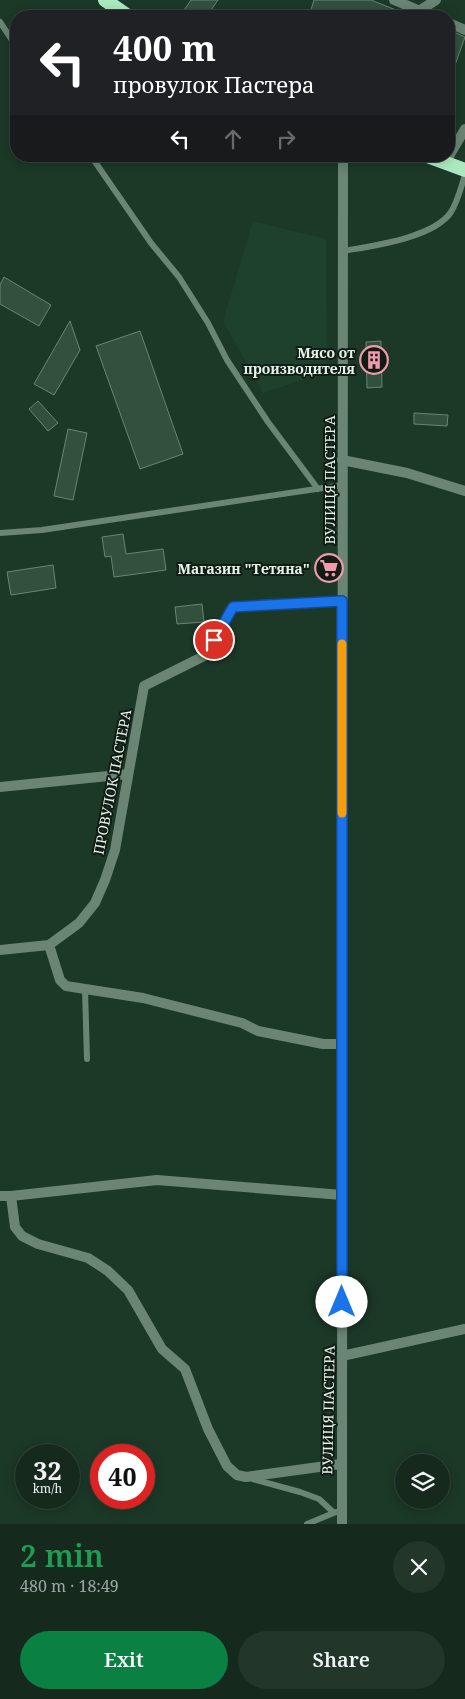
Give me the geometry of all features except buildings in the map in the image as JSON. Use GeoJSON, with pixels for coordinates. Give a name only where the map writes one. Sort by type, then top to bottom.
{"type":"FeatureCollection","features":[{"type":"Feature","properties":{"kind":"highway"},"geometry":{"type":"LineString","coordinates":[[105,0],[119,10]]}},
{"type":"Feature","properties":{"kind":"highway"},"geometry":{"type":"LineString","coordinates":[[445,163],[465,170]]}},
{"type":"Feature","properties":{"kind":"street"},"geometry":{"type":"LineString","coordinates":[[394,0],[417,10]]}},
{"type":"Feature","properties":{"kind":"street"},"geometry":{"type":"LineString","coordinates":[[421,10],[436,0]]}},
{"type":"Feature","properties":{"kind":"street"},"geometry":{"type":"LineString","coordinates":[[455,146],[465,129]]}},
{"type":"Feature","properties":{"kind":"street","name":"ВУЛИЦЯ ПАСТЕРА"},"geometry":{"type":"LineString","coordinates":[[342,1524],[337,1512],[341,1464],[342,1356],[343,162]]}},
{"type":"Feature","properties":{"kind":"street"},"geometry":{"type":"LineString","coordinates":[[342,460],[407,473],[465,490]]}},
{"type":"Feature","properties":{"kind":"street","name":"ПРОВУЛОК ПАСТЕРА"},"geometry":{"type":"LineString","coordinates":[[49,945],[79,923],[95,903],[115,850],[144,686],[204,656],[233,607],[342,601]]}},
{"type":"Feature","properties":{"kind":"street"},"geometry":{"type":"LineString","coordinates":[[0,786],[128,774]]}},
{"type":"Feature","properties":{"kind":"street"},"geometry":{"type":"LineString","coordinates":[[0,950],[49,945],[60,980],[66,986],[143,998],[242,1023],[258,1031],[277,1035],[323,1044],[342,1044]]}},
{"type":"Feature","properties":{"kind":"street"},"geometry":{"type":"LineString","coordinates":[[0,1196],[157,1180],[342,1195]]}},
{"type":"Feature","properties":{"kind":"street"},"geometry":{"type":"LineString","coordinates":[[11,1196],[15,1227],[22,1236],[38,1244],[88,1258],[108,1272],[128,1290],[162,1349],[185,1369],[208,1429],[227,1466],[237,1475],[246,1477],[341,1464]]}},
{"type":"Feature","properties":{"kind":"street"},"geometry":{"type":"LineString","coordinates":[[342,1356],[465,1329]]}},
{"type":"Feature","properties":{"kind":"lane"},"geometry":{"type":"LineString","coordinates":[[0,22],[10,37]]}},
{"type":"Feature","properties":{"kind":"lane"},"geometry":{"type":"LineString","coordinates":[[95,162],[150,243],[179,277],[208,323],[227,360],[268,422],[318,489]]}},
{"type":"Feature","properties":{"kind":"lane"},"geometry":{"type":"LineString","coordinates":[[343,251],[398,241],[440,223],[451,212],[465,175]]}},
{"type":"Feature","properties":{"kind":"lane"},"geometry":{"type":"LineString","coordinates":[[0,533],[42,530],[343,485]]}},
{"type":"Feature","properties":{"kind":"lane"},"geometry":{"type":"LineString","coordinates":[[85,989],[87,1059]]}},
{"type":"Feature","properties":{"kind":"lane"},"geometry":{"type":"LineString","coordinates":[[246,1477],[319,1499],[337,1512]]}},
{"type":"Feature","properties":{"kind":"lane"},"geometry":{"type":"LineString","coordinates":[[307,1524],[337,1512]]}},
{"type":"Feature","properties":{"kind":"shaded area"},"geometry":{"type":"Polygon","coordinates":[[[253,221],[326,239],[327,372],[263,393],[223,321],[253,221]]]}},
{"type":"Feature","properties":{"kind":"slow traffic"},"geometry":{"type":"LineString","coordinates":[[342,644],[342,813]]}},
{"type":"Feature","properties":{"kind":"place","name":"Мясо от производителя"},"geometry":{"type":"Point","coordinates":[374,360]}},
{"type":"Feature","properties":{"kind":"place","name":"Магазин \"Тетяна\""},"geometry":{"type":"Point","coordinates":[329,568]}},
{"type":"Feature","properties":{"kind":"route"},"geometry":{"type":"LineString","coordinates":[[214,640],[233,607],[342,601],[342,1302]]}}]}
